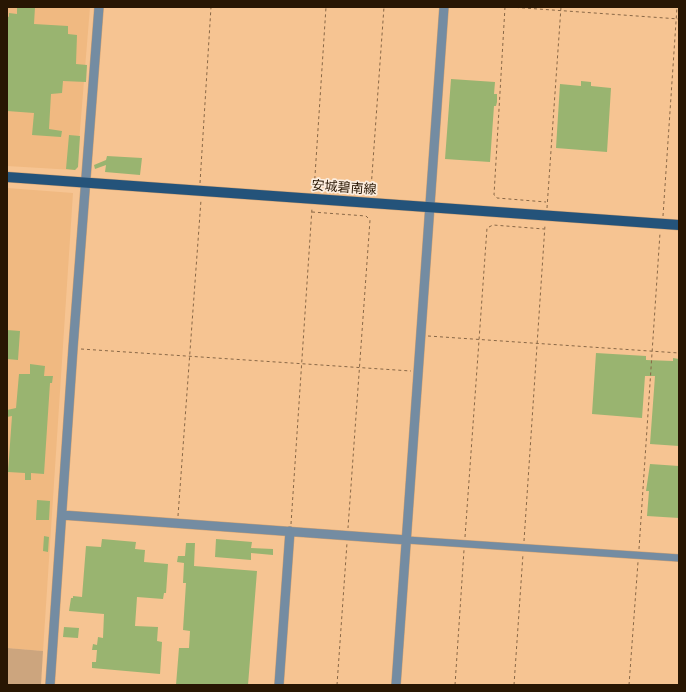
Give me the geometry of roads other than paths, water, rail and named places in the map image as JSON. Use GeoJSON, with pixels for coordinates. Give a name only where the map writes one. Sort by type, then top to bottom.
{"type":"FeatureCollection","features":[{"type":"Feature","properties":{"kind":"main road","name":"安城碧南線"},"geometry":{"type":"LineString","coordinates":[[7,177],[679,225]]}},
{"type":"Feature","properties":{"kind":"street"},"geometry":{"type":"LineString","coordinates":[[50,685],[73,348],[87,183],[99,7]]}},
{"type":"Feature","properties":{"kind":"street"},"geometry":{"type":"LineString","coordinates":[[396,685],[422,336],[444,7]]}},
{"type":"Feature","properties":{"kind":"street"},"geometry":{"type":"LineString","coordinates":[[62,515],[679,558]]}},
{"type":"Feature","properties":{"kind":"street"},"geometry":{"type":"LineString","coordinates":[[279,685],[290,531]]}}]}
